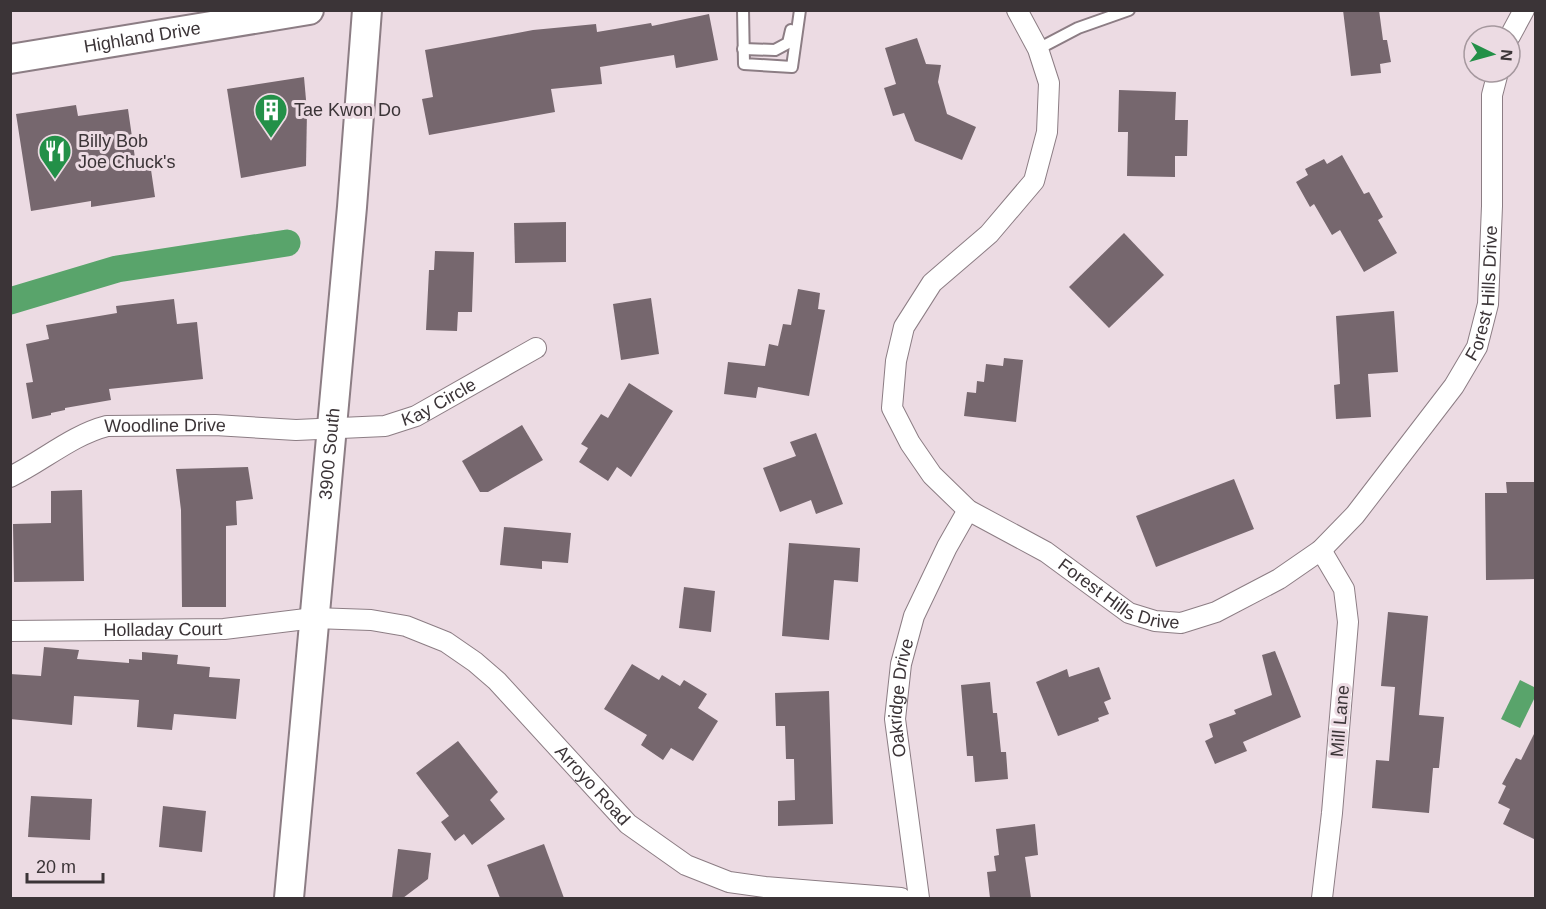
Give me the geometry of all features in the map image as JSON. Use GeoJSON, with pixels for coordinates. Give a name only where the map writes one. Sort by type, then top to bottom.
{"type":"FeatureCollection","features":[{"type":"Feature","properties":{"kind":"main road","name":"Highland Drive"},"geometry":{"type":"LineString","coordinates":[[10,59],[309,10]]}},
{"type":"Feature","properties":{"kind":"main road","name":"3900 South"},"geometry":{"type":"LineString","coordinates":[[289,898],[352,207],[367,10]]}},
{"type":"Feature","properties":{"kind":"street","name":"Forest Hills Drive"},"geometry":{"type":"LineString","coordinates":[[1017,10],[1038,49],[1048,83],[1047,132],[1034,181],[989,234],[932,283],[904,327],[896,361],[892,408],[910,443],[932,475],[968,510],[1046,552],[1129,613],[1155,621],[1180,623],[1216,612],[1279,579],[1321,550],[1355,515],[1454,387],[1477,347],[1488,304],[1492,206],[1492,95],[1495,84]]}},
{"type":"Feature","properties":{"kind":"street"},"geometry":{"type":"LineString","coordinates":[[1516,24],[1524,10]]}},
{"type":"Feature","properties":{"kind":"street","name":"Kay Circle"},"geometry":{"type":"LineString","coordinates":[[332,428],[386,426],[409,419],[536,348]]}},
{"type":"Feature","properties":{"kind":"street","name":"Woodline Drive"},"geometry":{"type":"LineString","coordinates":[[10,477],[91,430],[106,426],[215,425],[296,430],[332,428]]}},
{"type":"Feature","properties":{"kind":"street","name":"Oakridge Drive"},"geometry":{"type":"LineString","coordinates":[[919,898],[896,719],[902,664],[914,616],[947,547],[968,510]]}},
{"type":"Feature","properties":{"kind":"street","name":"Mill Lane"},"geometry":{"type":"LineString","coordinates":[[1321,550],[1344,589],[1348,622],[1332,813],[1322,898]]}},
{"type":"Feature","properties":{"kind":"street","name":"Holladay Court"},"geometry":{"type":"LineString","coordinates":[[10,631],[224,628],[314,618]]}},
{"type":"Feature","properties":{"kind":"street","name":"Arroyo Road"},"geometry":{"type":"LineString","coordinates":[[314,618],[370,620],[406,626],[446,642],[462,652],[497,681],[628,824],[686,865],[729,882],[901,898]]}},
{"type":"Feature","properties":{"kind":"lane"},"geometry":{"type":"LineString","coordinates":[[744,10],[744,64],[792,67],[800,10]]}},
{"type":"Feature","properties":{"kind":"lane"},"geometry":{"type":"LineString","coordinates":[[743,49],[775,50],[788,43],[795,10]]}},
{"type":"Feature","properties":{"kind":"lane"},"geometry":{"type":"LineString","coordinates":[[1038,49],[1078,27],[1129,10]]}},
{"type":"Feature","properties":{"kind":"shaded area"},"geometry":{"type":"Polygon","coordinates":[[[1520,680],[1536,688],[1535,697],[1520,728],[1501,719],[1520,680]]]}},
{"type":"Feature","properties":{"kind":"building"},"geometry":{"type":"Polygon","coordinates":[[[1343,10],[1379,10],[1383,40],[1387,40],[1391,62],[1380,64],[1381,73],[1351,76],[1343,10]]]}},
{"type":"Feature","properties":{"kind":"building"},"geometry":{"type":"Polygon","coordinates":[[[709,14],[718,60],[676,68],[674,55],[600,67],[602,84],[551,89],[555,112],[429,135],[422,99],[433,97],[425,50],[533,30],[596,24],[597,32],[651,23],[652,26],[709,14]]]}},
{"type":"Feature","properties":{"kind":"building"},"geometry":{"type":"Polygon","coordinates":[[[917,38],[926,64],[941,65],[938,82],[947,114],[976,127],[962,160],[915,141],[904,113],[893,116],[884,88],[896,84],[885,48],[917,38]]]}},
{"type":"Feature","properties":{"kind":"building","name":"Tae Kwon Do"},"geometry":{"type":"Polygon","coordinates":[[[304,77],[307,111],[306,166],[241,178],[227,89],[304,77]]]}},
{"type":"Feature","properties":{"kind":"building"},"geometry":{"type":"Polygon","coordinates":[[[1119,90],[1176,92],[1175,120],[1188,120],[1187,156],[1175,156],[1175,177],[1127,176],[1128,132],[1118,132],[1119,90]]]}},
{"type":"Feature","properties":{"kind":"building"},"geometry":{"type":"Polygon","coordinates":[[[76,105],[78,116],[128,109],[136,165],[150,163],[155,197],[91,207],[91,201],[31,211],[16,114],[76,105]]]}},
{"type":"Feature","properties":{"kind":"building"},"geometry":{"type":"Polygon","coordinates":[[[1342,155],[1364,194],[1369,192],[1383,217],[1378,220],[1397,253],[1364,272],[1340,230],[1332,235],[1314,204],[1310,207],[1296,182],[1308,175],[1305,169],[1324,159],[1327,164],[1342,155]]]}},
{"type":"Feature","properties":{"kind":"building"},"geometry":{"type":"Polygon","coordinates":[[[566,222],[566,262],[515,263],[514,223],[566,222]]]}},
{"type":"Feature","properties":{"kind":"building"},"geometry":{"type":"Polygon","coordinates":[[[1124,233],[1164,275],[1109,328],[1069,287],[1124,233]]]}},
{"type":"Feature","properties":{"kind":"building"},"geometry":{"type":"Polygon","coordinates":[[[435,251],[474,252],[472,312],[458,312],[457,331],[426,330],[429,270],[434,270],[435,251]]]}},
{"type":"Feature","properties":{"kind":"building"},"geometry":{"type":"Polygon","coordinates":[[[798,289],[820,293],[818,309],[825,310],[809,396],[758,387],[756,398],[724,394],[728,362],[765,366],[769,344],[778,346],[783,324],[791,325],[798,289]]]}},
{"type":"Feature","properties":{"kind":"building"},"geometry":{"type":"Polygon","coordinates":[[[651,298],[659,354],[621,360],[613,304],[651,298]]]}},
{"type":"Feature","properties":{"kind":"building"},"geometry":{"type":"Polygon","coordinates":[[[174,299],[177,324],[197,322],[203,379],[109,389],[111,400],[65,408],[51,415],[32,419],[26,383],[33,382],[26,344],[49,339],[46,325],[117,313],[116,306],[174,299]]]}},
{"type":"Feature","properties":{"kind":"building"},"geometry":{"type":"Polygon","coordinates":[[[1394,311],[1398,372],[1368,374],[1371,417],[1336,419],[1334,385],[1340,384],[1336,316],[1394,311]]]}},
{"type":"Feature","properties":{"kind":"building"},"geometry":{"type":"Polygon","coordinates":[[[1004,358],[1023,360],[1016,422],[964,416],[967,392],[976,393],[977,381],[984,382],[986,364],[1003,366],[1004,358]]]}},
{"type":"Feature","properties":{"kind":"building"},"geometry":{"type":"Polygon","coordinates":[[[629,383],[673,411],[631,477],[617,467],[608,481],[579,462],[588,448],[581,444],[601,414],[608,418],[629,383]]]}},
{"type":"Feature","properties":{"kind":"building"},"geometry":{"type":"Polygon","coordinates":[[[522,425],[543,460],[488,492],[480,492],[462,461],[522,425]]]}},
{"type":"Feature","properties":{"kind":"building"},"geometry":{"type":"Polygon","coordinates":[[[816,433],[843,504],[816,514],[811,500],[780,512],[763,468],[796,456],[790,442],[816,433]]]}},
{"type":"Feature","properties":{"kind":"building"},"geometry":{"type":"Polygon","coordinates":[[[248,467],[253,499],[236,501],[237,525],[226,526],[226,607],[182,607],[181,510],[176,469],[248,467]]]}},
{"type":"Feature","properties":{"kind":"building"},"geometry":{"type":"Polygon","coordinates":[[[1234,479],[1254,529],[1156,567],[1136,516],[1234,479]]]}},
{"type":"Feature","properties":{"kind":"building"},"geometry":{"type":"Polygon","coordinates":[[[1506,482],[1536,482],[1536,579],[1486,580],[1485,493],[1507,493],[1506,482]]]}},
{"type":"Feature","properties":{"kind":"building"},"geometry":{"type":"Polygon","coordinates":[[[82,490],[84,581],[14,582],[13,524],[51,523],[51,491],[82,490]]]}},
{"type":"Feature","properties":{"kind":"building"},"geometry":{"type":"Polygon","coordinates":[[[504,527],[571,533],[568,563],[542,561],[542,569],[500,565],[504,527]]]}},
{"type":"Feature","properties":{"kind":"building"},"geometry":{"type":"Polygon","coordinates":[[[789,543],[860,548],[858,582],[834,580],[829,640],[782,636],[789,543]]]}},
{"type":"Feature","properties":{"kind":"building"},"geometry":{"type":"Polygon","coordinates":[[[684,587],[715,591],[711,632],[679,628],[684,587]]]}},
{"type":"Feature","properties":{"kind":"building"},"geometry":{"type":"Polygon","coordinates":[[[1388,612],[1428,616],[1419,715],[1444,717],[1439,768],[1433,768],[1429,813],[1372,808],[1376,760],[1389,761],[1395,687],[1381,686],[1388,612]]]}},
{"type":"Feature","properties":{"kind":"building"},"geometry":{"type":"Polygon","coordinates":[[[44,647],[79,650],[77,659],[129,663],[129,659],[142,660],[142,652],[178,655],[177,664],[210,667],[209,677],[240,679],[236,719],[174,714],[172,730],[137,727],[139,700],[74,696],[72,725],[10,719],[10,674],[41,676],[44,647]]]}},
{"type":"Feature","properties":{"kind":"building"},"geometry":{"type":"Polygon","coordinates":[[[1275,651],[1301,717],[1243,742],[1247,751],[1215,764],[1205,741],[1213,737],[1209,724],[1236,714],[1234,710],[1272,695],[1262,655],[1275,651]]]}},
{"type":"Feature","properties":{"kind":"building"},"geometry":{"type":"Polygon","coordinates":[[[632,664],[659,680],[662,675],[680,686],[684,680],[707,694],[698,708],[718,721],[693,761],[671,748],[663,760],[641,745],[647,735],[604,709],[632,664]]]}},
{"type":"Feature","properties":{"kind":"building"},"geometry":{"type":"Polygon","coordinates":[[[1099,667],[1111,699],[1104,702],[1109,714],[1098,718],[1099,721],[1058,736],[1036,682],[1067,669],[1069,677],[1099,667]]]}},
{"type":"Feature","properties":{"kind":"building"},"geometry":{"type":"Polygon","coordinates":[[[990,682],[993,713],[997,713],[1001,752],[1006,752],[1008,779],[975,782],[973,756],[967,756],[961,685],[990,682]]]}},
{"type":"Feature","properties":{"kind":"building"},"geometry":{"type":"Polygon","coordinates":[[[829,691],[833,824],[778,826],[778,801],[795,800],[794,759],[786,759],[785,726],[776,726],[775,693],[829,691]]]}},
{"type":"Feature","properties":{"kind":"building"},"geometry":{"type":"Polygon","coordinates":[[[1536,730],[1536,840],[1503,824],[1510,809],[1498,803],[1506,786],[1502,784],[1516,758],[1521,760],[1536,730]]]}},
{"type":"Feature","properties":{"kind":"building"},"geometry":{"type":"Polygon","coordinates":[[[458,741],[498,792],[490,800],[505,819],[472,845],[464,834],[455,841],[441,822],[449,816],[416,773],[458,741]]]}},
{"type":"Feature","properties":{"kind":"building"},"geometry":{"type":"Polygon","coordinates":[[[31,796],[92,799],[90,840],[28,837],[31,796]]]}},
{"type":"Feature","properties":{"kind":"building"},"geometry":{"type":"Polygon","coordinates":[[[163,806],[206,811],[202,852],[159,847],[163,806]]]}},
{"type":"Feature","properties":{"kind":"building"},"geometry":{"type":"Polygon","coordinates":[[[1035,824],[1038,855],[1025,857],[1031,898],[990,898],[987,872],[996,871],[994,856],[999,855],[996,829],[1035,824]]]}},
{"type":"Feature","properties":{"kind":"building"},"geometry":{"type":"Polygon","coordinates":[[[544,844],[564,898],[500,898],[487,865],[544,844]]]}},
{"type":"Feature","properties":{"kind":"building"},"geometry":{"type":"Polygon","coordinates":[[[398,849],[431,853],[428,879],[403,898],[392,898],[398,849]]]}},
{"type":"Feature","properties":{"kind":"waterway"},"geometry":{"type":"LineString","coordinates":[[10,301],[117,269],[287,243]]}},
{"type":"Feature","properties":{"kind":"place","name":"Tae Kwon Do"},"geometry":{"type":"Point","coordinates":[271,139]}},
{"type":"Feature","properties":{"kind":"place","name":"Billy Bob Joe Chuck's"},"geometry":{"type":"Point","coordinates":[55,180]}}]}
